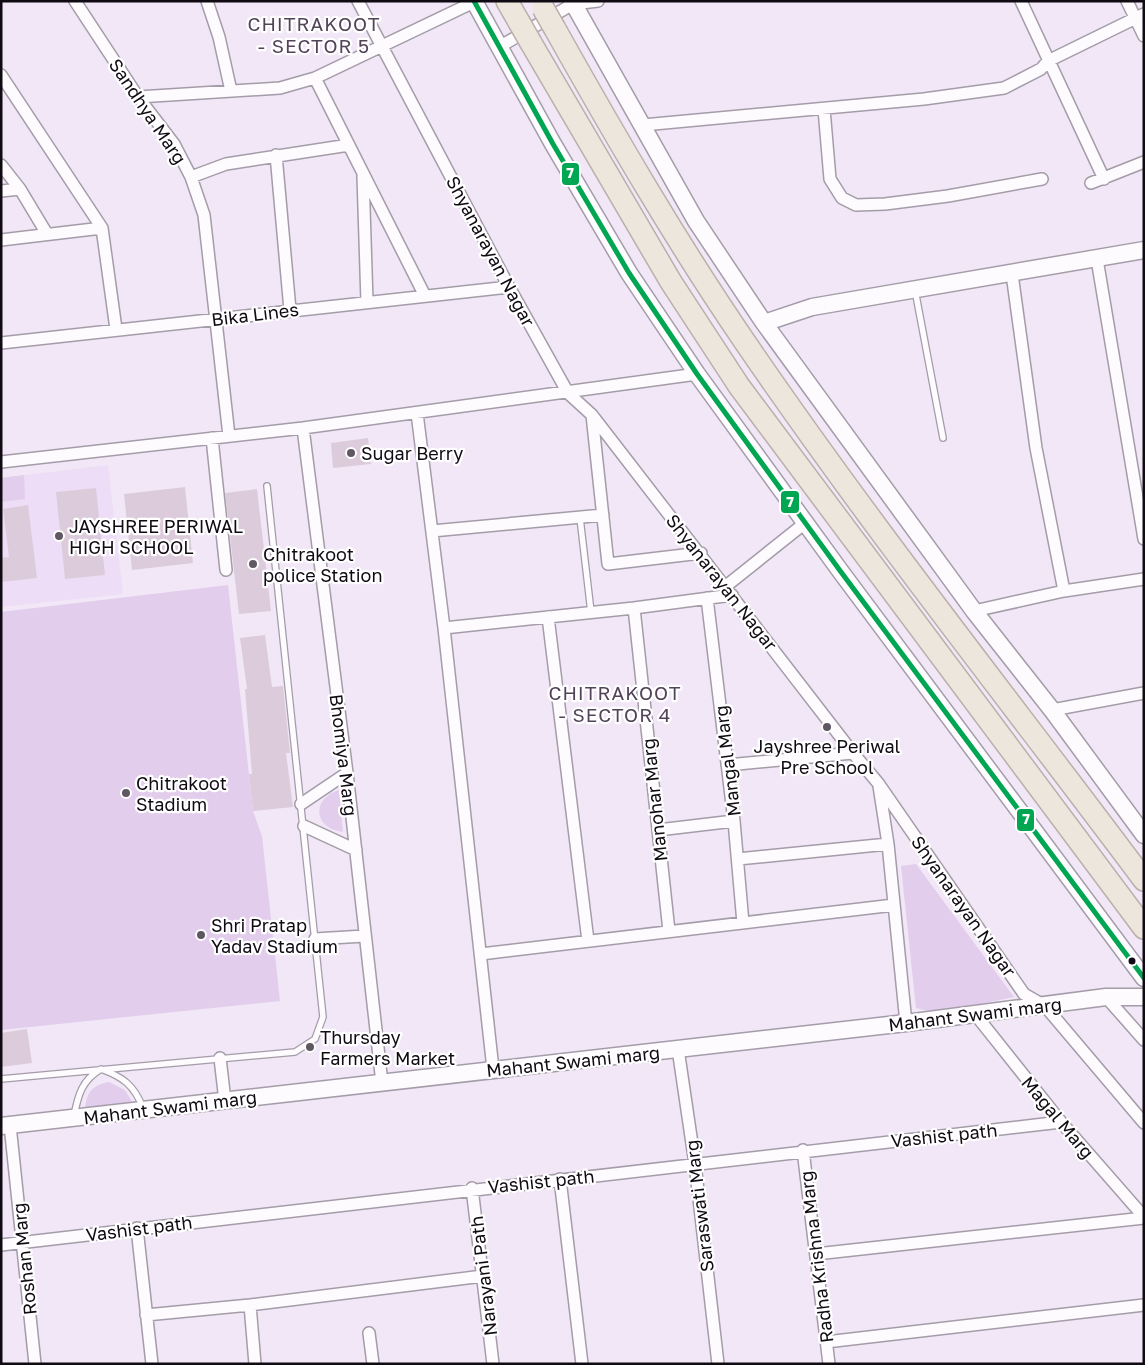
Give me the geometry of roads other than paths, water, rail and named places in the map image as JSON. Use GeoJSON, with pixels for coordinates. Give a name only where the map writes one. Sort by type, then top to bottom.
{"type":"FeatureCollection","features":[{"type":"Feature","properties":{"kind":"highway"},"geometry":{"type":"LineString","coordinates":[[508,1],[671,282],[740,386],[1144,928]]}},
{"type":"Feature","properties":{"kind":"highway"},"geometry":{"type":"LineString","coordinates":[[541,5],[594,99],[698,270],[751,351],[898,555],[1144,880]]}},
{"type":"Feature","properties":{"kind":"street","name":"Sandhya Marg"},"geometry":{"type":"LineString","coordinates":[[75,1],[138,97],[174,144],[191,177],[204,215],[229,436]]}},
{"type":"Feature","properties":{"kind":"street"},"geometry":{"type":"LineString","coordinates":[[208,1],[220,37],[232,90]]}},
{"type":"Feature","properties":{"kind":"street","name":"Shyanarayan Nagar"},"geometry":{"type":"LineString","coordinates":[[358,1],[383,45],[509,287],[568,393],[592,415],[853,754],[878,782],[1024,994],[1045,1006],[1144,1123]]}},
{"type":"Feature","properties":{"kind":"street"},"geometry":{"type":"LineString","coordinates":[[499,47],[573,3],[598,1]]}},
{"type":"Feature","properties":{"kind":"street"},"geometry":{"type":"LineString","coordinates":[[1021,1],[1104,179]]}},
{"type":"Feature","properties":{"kind":"street"},"geometry":{"type":"LineString","coordinates":[[1127,1],[1139,16],[1144,36]]}},
{"type":"Feature","properties":{"kind":"street"},"geometry":{"type":"LineString","coordinates":[[138,97],[280,88],[314,78],[474,2],[629,273],[698,374],[805,522],[1144,978]]}},
{"type":"Feature","properties":{"kind":"street"},"geometry":{"type":"LineString","coordinates":[[573,3],[696,221],[764,323],[974,611],[1052,710],[1144,835]]}},
{"type":"Feature","properties":{"kind":"street"},"geometry":{"type":"LineString","coordinates":[[643,125],[924,99],[1004,88],[1041,69],[1048,61],[1139,16]]}},
{"type":"Feature","properties":{"kind":"street"},"geometry":{"type":"LineString","coordinates":[[314,78],[425,296]]}},
{"type":"Feature","properties":{"kind":"street"},"geometry":{"type":"LineString","coordinates":[[3,82],[102,228],[116,329]]}},
{"type":"Feature","properties":{"kind":"street"},"geometry":{"type":"LineString","coordinates":[[824,109],[830,179],[842,198],[856,205],[885,204],[939,197],[1042,179]]}},
{"type":"Feature","properties":{"kind":"street"},"geometry":{"type":"LineString","coordinates":[[191,177],[226,164],[276,155],[349,146]]}},
{"type":"Feature","properties":{"kind":"street"},"geometry":{"type":"LineString","coordinates":[[276,155],[290,310]]}},
{"type":"Feature","properties":{"kind":"street"},"geometry":{"type":"LineString","coordinates":[[1091,183],[1144,162]]}},
{"type":"Feature","properties":{"kind":"street"},"geometry":{"type":"LineString","coordinates":[[1,165],[20,189],[47,234]]}},
{"type":"Feature","properties":{"kind":"street"},"geometry":{"type":"LineString","coordinates":[[363,172],[367,302]]}},
{"type":"Feature","properties":{"kind":"street"},"geometry":{"type":"LineString","coordinates":[[1,191],[20,189]]}},
{"type":"Feature","properties":{"kind":"street"},"geometry":{"type":"LineString","coordinates":[[1,240],[102,228]]}},
{"type":"Feature","properties":{"kind":"street"},"geometry":{"type":"LineString","coordinates":[[764,323],[812,307],[1144,250]]}},
{"type":"Feature","properties":{"kind":"street"},"geometry":{"type":"LineString","coordinates":[[1097,259],[1144,540]]}},
{"type":"Feature","properties":{"kind":"street"},"geometry":{"type":"LineString","coordinates":[[1012,274],[1036,448],[1064,591]]}},
{"type":"Feature","properties":{"kind":"street","name":"Bika Lines"},"geometry":{"type":"LineString","coordinates":[[1,343],[509,287]]}},
{"type":"Feature","properties":{"kind":"street"},"geometry":{"type":"LineString","coordinates":[[1,462],[303,428],[698,374]]}},
{"type":"Feature","properties":{"kind":"street"},"geometry":{"type":"LineString","coordinates":[[417,413],[444,628],[494,1069]]}},
{"type":"Feature","properties":{"kind":"street"},"geometry":{"type":"LineString","coordinates":[[592,415],[608,564],[700,554]]}},
{"type":"Feature","properties":{"kind":"street","name":"Bhomiya Marg"},"geometry":{"type":"LineString","coordinates":[[303,428],[347,773],[382,1083]]}},
{"type":"Feature","properties":{"kind":"street"},"geometry":{"type":"LineString","coordinates":[[212,438],[226,570]]}},
{"type":"Feature","properties":{"kind":"street"},"geometry":{"type":"LineString","coordinates":[[432,532],[603,515]]}},
{"type":"Feature","properties":{"kind":"street"},"geometry":{"type":"LineString","coordinates":[[444,628],[591,613],[707,598],[729,591],[805,522]]}},
{"type":"Feature","properties":{"kind":"street"},"geometry":{"type":"LineString","coordinates":[[974,611],[1064,591],[1144,579]]}},
{"type":"Feature","properties":{"kind":"street","name":"Mangal Marg"},"geometry":{"type":"LineString","coordinates":[[707,598],[734,821],[743,923]]}},
{"type":"Feature","properties":{"kind":"street","name":"Manohar Marg"},"geometry":{"type":"LineString","coordinates":[[634,608],[669,931]]}},
{"type":"Feature","properties":{"kind":"street"},"geometry":{"type":"LineString","coordinates":[[548,617],[588,941]]}},
{"type":"Feature","properties":{"kind":"street"},"geometry":{"type":"LineString","coordinates":[[1052,710],[1144,694]]}},
{"type":"Feature","properties":{"kind":"street"},"geometry":{"type":"LineString","coordinates":[[727,765],[853,754]]}},
{"type":"Feature","properties":{"kind":"street"},"geometry":{"type":"LineString","coordinates":[[301,804],[347,773]]}},
{"type":"Feature","properties":{"kind":"street"},"geometry":{"type":"LineString","coordinates":[[878,782],[888,844],[906,1023]]}},
{"type":"Feature","properties":{"kind":"street"},"geometry":{"type":"LineString","coordinates":[[658,830],[734,821]]}},
{"type":"Feature","properties":{"kind":"street"},"geometry":{"type":"LineString","coordinates":[[304,826],[356,850]]}},
{"type":"Feature","properties":{"kind":"street"},"geometry":{"type":"LineString","coordinates":[[738,859],[888,844]]}},
{"type":"Feature","properties":{"kind":"street"},"geometry":{"type":"LineString","coordinates":[[481,954],[894,905]]}},
{"type":"Feature","properties":{"kind":"street"},"geometry":{"type":"LineString","coordinates":[[315,939],[364,936]]}},
{"type":"Feature","properties":{"kind":"street"},"geometry":{"type":"LineString","coordinates":[[1106,997],[1144,1040]]}},
{"type":"Feature","properties":{"kind":"street","name":"Mahant Swami marg"},"geometry":{"type":"LineString","coordinates":[[6,1126],[906,1023],[1106,997],[1144,997]]}},
{"type":"Feature","properties":{"kind":"street","name":"Magal Marg"},"geometry":{"type":"LineString","coordinates":[[975,1014],[1061,1122],[1144,1217]]}},
{"type":"Feature","properties":{"kind":"street","name":"Saraswati Marg"},"geometry":{"type":"LineString","coordinates":[[678,1049],[696,1164],[718,1364]]}},
{"type":"Feature","properties":{"kind":"street"},"geometry":{"type":"LineString","coordinates":[[220,1058],[225,1101]]}},
{"type":"Feature","properties":{"kind":"street","name":"Vashist path"},"geometry":{"type":"LineString","coordinates":[[1,1244],[472,1188],[1061,1122]]}},
{"type":"Feature","properties":{"kind":"street","name":"Roshan Marg"},"geometry":{"type":"LineString","coordinates":[[6,1126],[22,1242],[35,1364]]}},
{"type":"Feature","properties":{"kind":"street","name":"Radha Krishna Marg"},"geometry":{"type":"LineString","coordinates":[[803,1150],[829,1364]]}},
{"type":"Feature","properties":{"kind":"street"},"geometry":{"type":"LineString","coordinates":[[560,1179],[582,1364]]}},
{"type":"Feature","properties":{"kind":"street","name":"Narayani Path"},"geometry":{"type":"LineString","coordinates":[[472,1188],[493,1364]]}},
{"type":"Feature","properties":{"kind":"street"},"geometry":{"type":"LineString","coordinates":[[816,1254],[1144,1217]]}},
{"type":"Feature","properties":{"kind":"street"},"geometry":{"type":"LineString","coordinates":[[138,1228],[152,1364]]}},
{"type":"Feature","properties":{"kind":"street"},"geometry":{"type":"LineString","coordinates":[[146,1315],[250,1305],[483,1276]]}},
{"type":"Feature","properties":{"kind":"street"},"geometry":{"type":"LineString","coordinates":[[250,1305],[255,1364]]}},
{"type":"Feature","properties":{"kind":"street"},"geometry":{"type":"LineString","coordinates":[[826,1342],[1144,1305]]}},
{"type":"Feature","properties":{"kind":"street"},"geometry":{"type":"LineString","coordinates":[[369,1333],[373,1364]]}},
{"type":"Feature","properties":{"kind":"lane"},"geometry":{"type":"LineString","coordinates":[[915,290],[943,438]]}},
{"type":"Feature","properties":{"kind":"lane"},"geometry":{"type":"LineString","coordinates":[[1,1080],[101,1068],[295,1052],[315,1039],[323,1018],[267,486]]}},
{"type":"Feature","properties":{"kind":"lane"},"geometry":{"type":"LineString","coordinates":[[580,518],[591,613]]}},
{"type":"Feature","properties":{"kind":"lane"},"geometry":{"type":"LineString","coordinates":[[101,1068],[122,1077],[139,1098],[144,1110]]}},
{"type":"Feature","properties":{"kind":"lane"},"geometry":{"type":"LineString","coordinates":[[74,1119],[77,1103],[88,1077],[101,1068]]}},
{"type":"Feature","properties":{"kind":"place","name":"Sugar Berry"},"geometry":{"type":"Point","coordinates":[351,453]}},
{"type":"Feature","properties":{"kind":"place","name":"JAYSHREE PERIWAL HIGH SCHOOL"},"geometry":{"type":"Point","coordinates":[59,536]}},
{"type":"Feature","properties":{"kind":"place","name":"Chitrakoot police Station"},"geometry":{"type":"Point","coordinates":[253,564]}},
{"type":"Feature","properties":{"kind":"place","name":"Jayshree Periwal Pre School"},"geometry":{"type":"Point","coordinates":[827,727]}},
{"type":"Feature","properties":{"kind":"place","name":"Chitrakoot Stadium"},"geometry":{"type":"Point","coordinates":[126,793]}},
{"type":"Feature","properties":{"kind":"place","name":"Shri Pratap Yadav Stadium"},"geometry":{"type":"Point","coordinates":[201,935]}},
{"type":"Feature","properties":{"kind":"place","name":"Thursday Farmers Market"},"geometry":{"type":"Point","coordinates":[310,1047]}},
{"type":"Feature","properties":{"kind":"district","name":"CHITRAKOOT - SECTOR 5"},"geometry":{"type":"Point","coordinates":[314,34]}},
{"type":"Feature","properties":{"kind":"district","name":"CHITRAKOOT - SECTOR 4"},"geometry":{"type":"Point","coordinates":[615,703]}}]}
